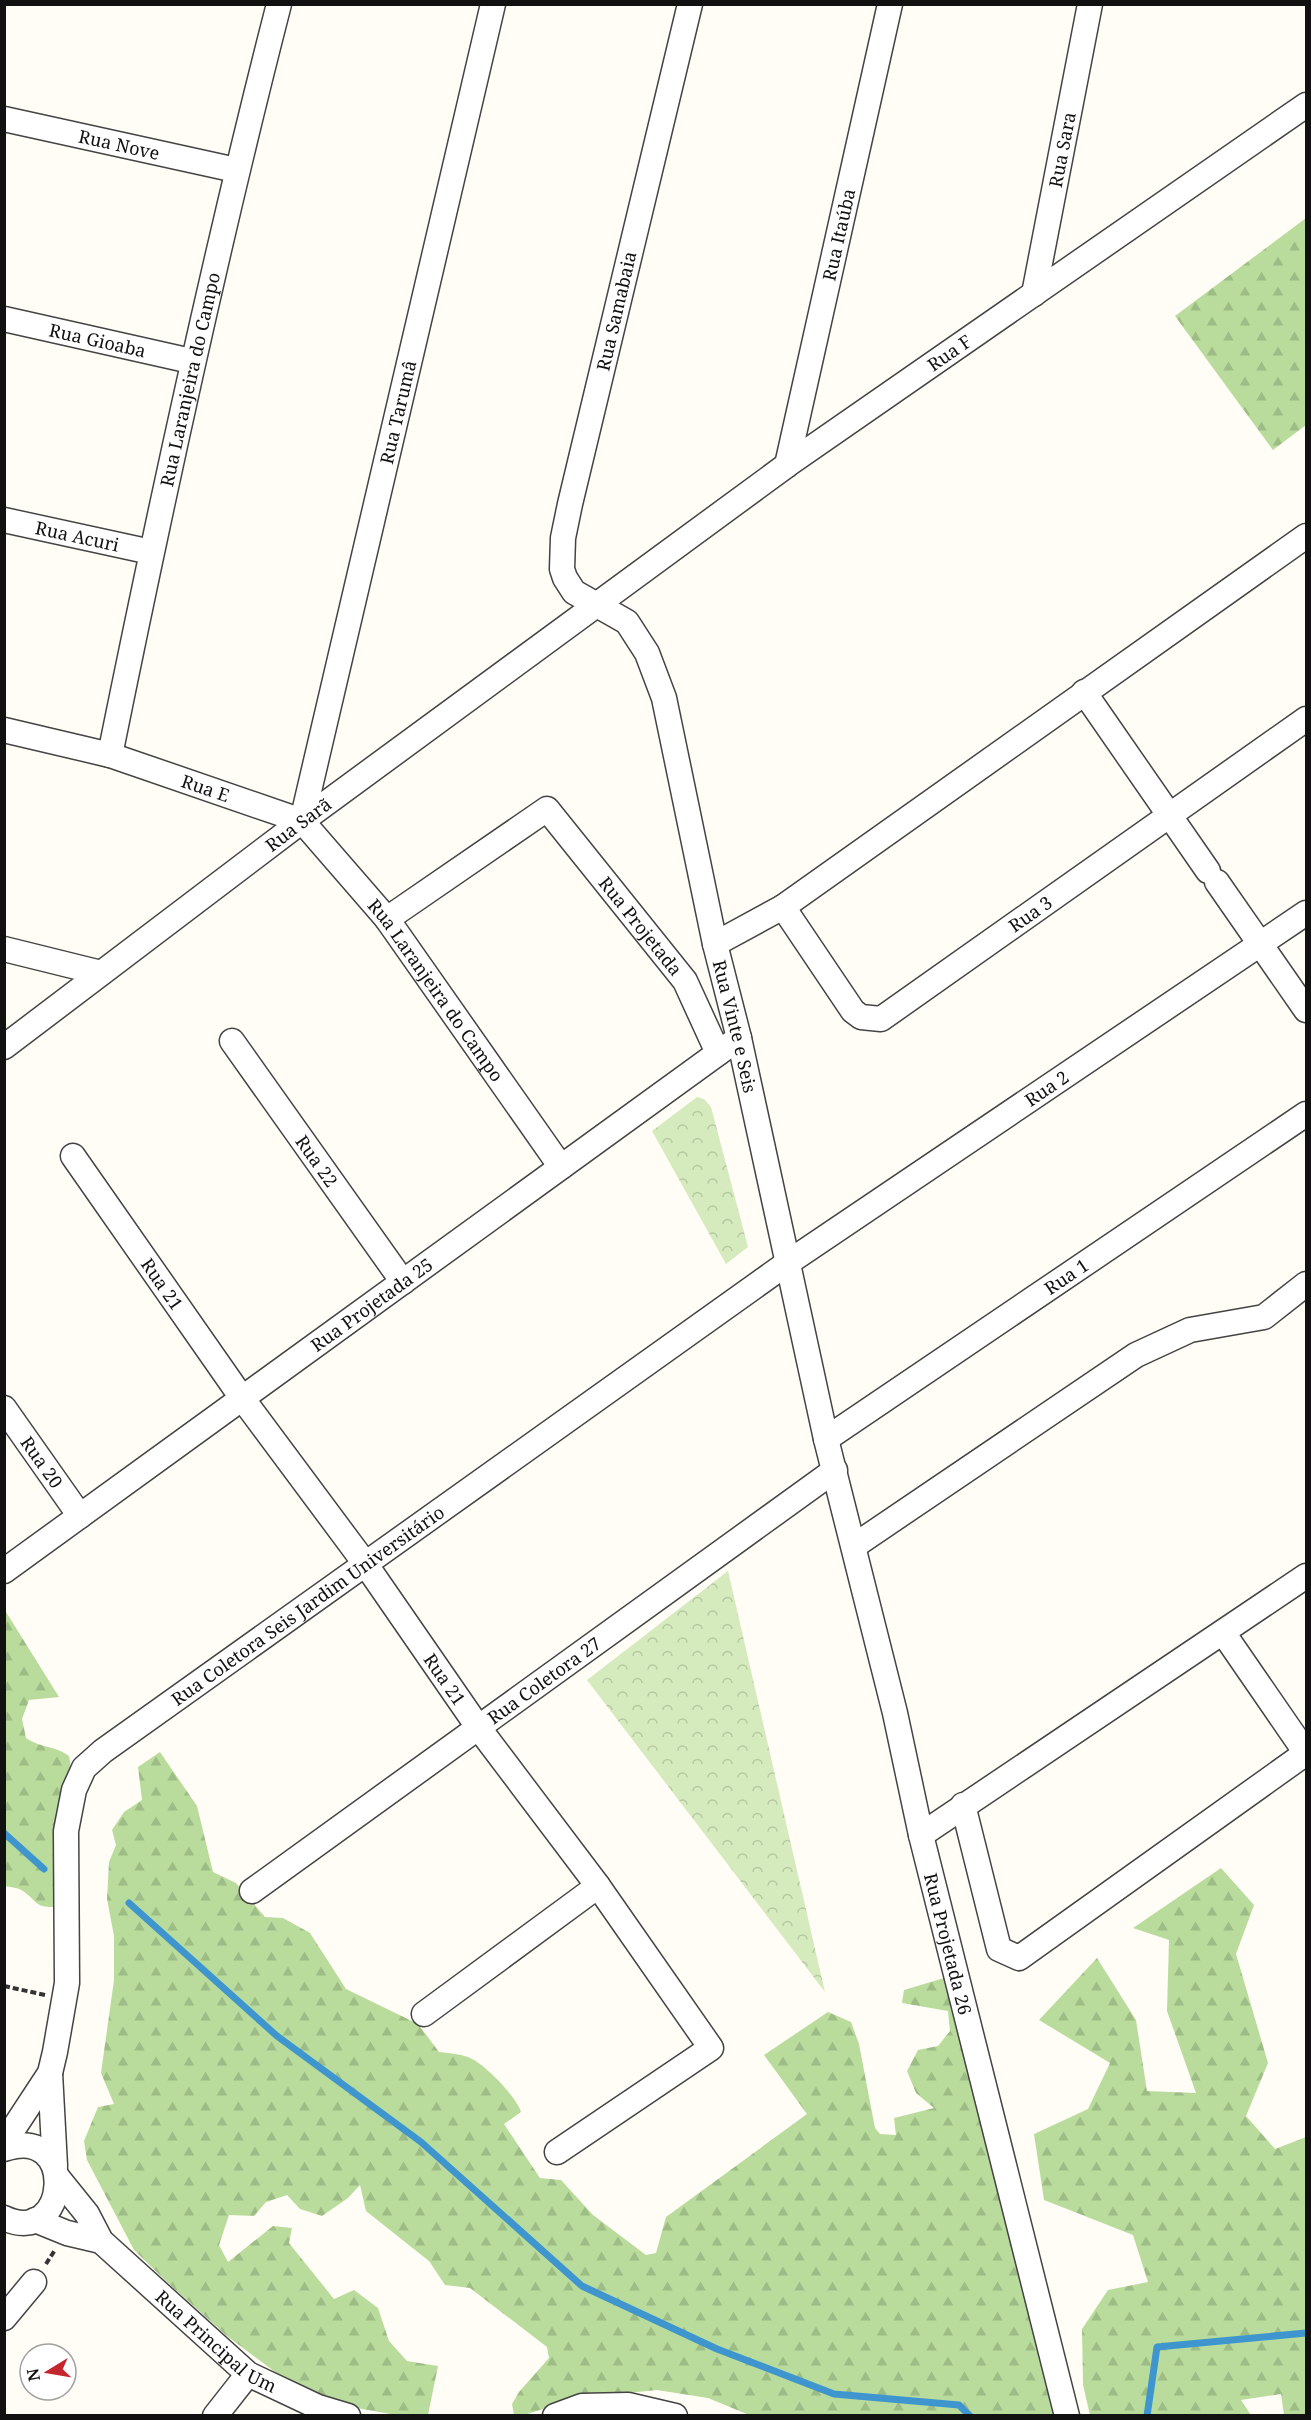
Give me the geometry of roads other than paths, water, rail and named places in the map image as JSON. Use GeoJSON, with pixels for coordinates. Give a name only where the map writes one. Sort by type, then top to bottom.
{"type":"FeatureCollection","features":[{"type":"Feature","properties":{"kind":"street","name":"Rua Laranjeira do Campo"},"geometry":{"type":"LineString","coordinates":[[110,755],[191,361],[236,170],[279,4]]}},
{"type":"Feature","properties":{"kind":"street","name":"Rua Tarumâ"},"geometry":{"type":"LineString","coordinates":[[302,821],[493,4]]}},
{"type":"Feature","properties":{"kind":"street","name":"Rua Samabaia"},"geometry":{"type":"LineString","coordinates":[[595,605],[574,592],[564,578],[563,538],[690,4]]}},
{"type":"Feature","properties":{"kind":"street","name":"Rua Itaúba"},"geometry":{"type":"LineString","coordinates":[[788,465],[890,4]]}},
{"type":"Feature","properties":{"kind":"street","name":"Rua Sara"},"geometry":{"type":"LineString","coordinates":[[1034,294],[1090,4]]}},
{"type":"Feature","properties":{"kind":"street","name":"Rua F"},"geometry":{"type":"LineString","coordinates":[[595,605],[788,465],[1306,105]]}},
{"type":"Feature","properties":{"kind":"street","name":"Rua Nove"},"geometry":{"type":"LineString","coordinates":[[4,119],[236,170]]}},
{"type":"Feature","properties":{"kind":"street","name":"Rua Gioaba"},"geometry":{"type":"LineString","coordinates":[[4,320],[191,361]]}},
{"type":"Feature","properties":{"kind":"street","name":"Rua Acuri"},"geometry":{"type":"LineString","coordinates":[[4,520],[151,552]]}},
{"type":"Feature","properties":{"kind":"street"},"geometry":{"type":"LineString","coordinates":[[715,944],[783,907],[1306,536]]}},
{"type":"Feature","properties":{"kind":"street","name":"Rua Sarã"},"geometry":{"type":"LineString","coordinates":[[4,1047],[302,821],[595,605]]}},
{"type":"Feature","properties":{"kind":"street","name":"Rua Vinte e Seis"},"geometry":{"type":"LineString","coordinates":[[595,605],[627,622],[656,672],[664,698],[715,944],[739,1038],[784,1240],[786,1264],[835,1470]]}},
{"type":"Feature","properties":{"kind":"street"},"geometry":{"type":"LineString","coordinates":[[1084,692],[1306,1010]]}},
{"type":"Feature","properties":{"kind":"street","name":"Rua 3"},"geometry":{"type":"LineString","coordinates":[[783,907],[854,1011],[861,1017],[881,1019],[1306,719]]}},
{"type":"Feature","properties":{"kind":"street","name":"Rua E"},"geometry":{"type":"LineString","coordinates":[[4,730],[110,755],[302,821]]}},
{"type":"Feature","properties":{"kind":"street","name":"Rua Projetada"},"geometry":{"type":"LineString","coordinates":[[387,919],[547,809],[685,981],[718,1053]]}},
{"type":"Feature","properties":{"kind":"street","name":"Rua Laranjeira do Campo"},"geometry":{"type":"LineString","coordinates":[[302,821],[387,919],[561,1167]]}},
{"type":"Feature","properties":{"kind":"street","name":"Rua 2"},"geometry":{"type":"LineString","coordinates":[[786,1264],[1262,945],[1306,913]]}},
{"type":"Feature","properties":{"kind":"street"},"geometry":{"type":"LineString","coordinates":[[4,949],[101,973]]}},
{"type":"Feature","properties":{"kind":"street","name":"Rua Projetada 25"},"geometry":{"type":"LineString","coordinates":[[4,1571],[739,1038]]}},
{"type":"Feature","properties":{"kind":"street","name":"Rua 22"},"geometry":{"type":"LineString","coordinates":[[232,1041],[403,1282]]}},
{"type":"Feature","properties":{"kind":"street","name":"Rua 1"},"geometry":{"type":"LineString","coordinates":[[826,1439],[1306,1114]]}},
{"type":"Feature","properties":{"kind":"street","name":"Rua 21"},"geometry":{"type":"LineString","coordinates":[[73,1156],[242,1398],[364,1563],[478,1727],[598,1886],[711,2048],[557,2152]]}},
{"type":"Feature","properties":{"kind":"street","name":"Rua Coletora Seis Jardim Universitário"},"geometry":{"type":"LineString","coordinates":[[50,2073],[67,1983],[66,1832],[74,1790],[84,1768],[112,1744],[364,1563],[786,1264]]}},
{"type":"Feature","properties":{"kind":"street"},"geometry":{"type":"LineString","coordinates":[[854,1546],[1136,1355],[1190,1330],[1264,1317],[1306,1284]]}},
{"type":"Feature","properties":{"kind":"street","name":"Rua 20"},"geometry":{"type":"LineString","coordinates":[[4,1408],[80,1516]]}},
{"type":"Feature","properties":{"kind":"street","name":"Rua Projetada 26"},"geometry":{"type":"LineString","coordinates":[[835,1470],[895,1713],[921,1835],[1067,2415]]}},
{"type":"Feature","properties":{"kind":"street","name":"Rua Coletora 27"},"geometry":{"type":"LineString","coordinates":[[252,1891],[835,1470]]}},
{"type":"Feature","properties":{"kind":"street"},"geometry":{"type":"LineString","coordinates":[[921,1835],[1224,1634],[1306,1576]]}},
{"type":"Feature","properties":{"kind":"street"},"geometry":{"type":"LineString","coordinates":[[963,1805],[999,1949],[1019,1958],[1306,1753],[1224,1634]]}},
{"type":"Feature","properties":{"kind":"street"},"geometry":{"type":"LineString","coordinates":[[424,2014],[598,1886]]}},
{"type":"Feature","properties":{"kind":"street"},"geometry":{"type":"LineString","coordinates":[[4,2143],[50,2073]]}},
{"type":"Feature","properties":{"kind":"street"},"geometry":{"type":"LineString","coordinates":[[6,2221],[23,2223],[36,2220],[46,2213],[59,2190],[50,2073]]}},
{"type":"Feature","properties":{"kind":"street","name":"Rua Principal Um"},"geometry":{"type":"LineString","coordinates":[[4,2149],[26,2145],[37,2149],[57,2172],[87,2214],[101,2241],[248,2374],[318,2407],[348,2415]]}},
{"type":"Feature","properties":{"kind":"street","name":"Rua Principal Um"},"geometry":{"type":"LineString","coordinates":[[36,2220],[67,2233],[101,2241]]}},
{"type":"Feature","properties":{"kind":"street"},"geometry":{"type":"LineString","coordinates":[[4,2318],[34,2282]]}},
{"type":"Feature","properties":{"kind":"street"},"geometry":{"type":"LineString","coordinates":[[215,2415],[248,2374]]}},
{"type":"Feature","properties":{"kind":"street"},"geometry":{"type":"LineString","coordinates":[[555,2415],[582,2406],[628,2405],[675,2415]]}},
{"type":"Feature","properties":{"kind":"waterway"},"geometry":{"type":"LineString","coordinates":[[4,1833],[44,1869]]}},
{"type":"Feature","properties":{"kind":"waterway"},"geometry":{"type":"LineString","coordinates":[[129,1903],[277,2036],[421,2142],[582,2286],[717,2349],[834,2394],[959,2405],[970,2416]]}},
{"type":"Feature","properties":{"kind":"waterway"},"geometry":{"type":"LineString","coordinates":[[1147,2416],[1157,2347],[1306,2333]]}}]}
